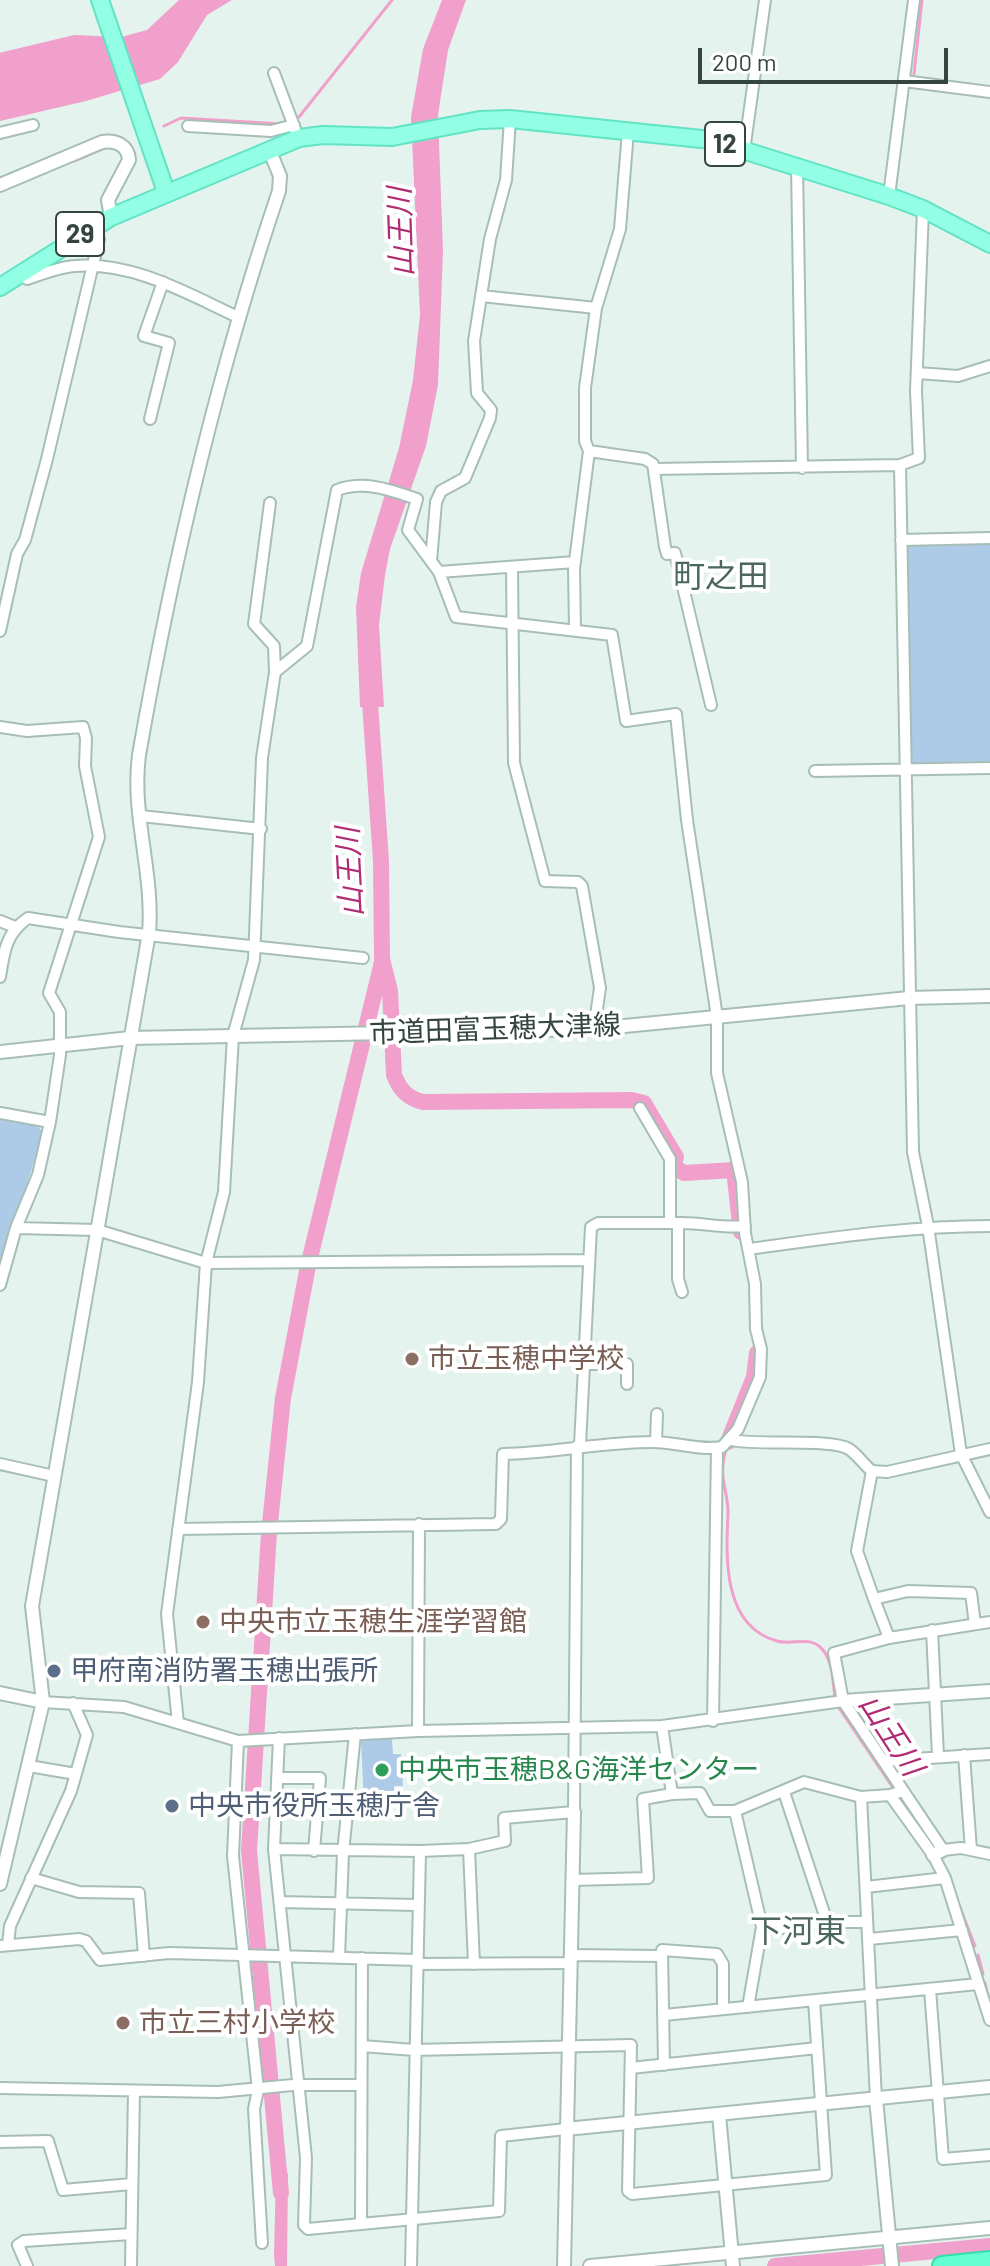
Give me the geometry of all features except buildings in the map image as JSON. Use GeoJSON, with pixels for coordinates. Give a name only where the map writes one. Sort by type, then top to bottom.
{"type":"FeatureCollection","features":[{"type":"Feature","properties":{"kind":"highway"},"geometry":{"type":"LineString","coordinates":[[942,2266],[990,2261]]}},
{"type":"Feature","properties":{"kind":"main road"},"geometry":{"type":"LineString","coordinates":[[102,4],[166,192]]}},
{"type":"Feature","properties":{"kind":"main road","name":"12"},"geometry":{"type":"LineString","coordinates":[[166,192],[269,149],[296,132],[393,137],[510,119],[711,140],[889,196],[923,209],[990,244]]}},
{"type":"Feature","properties":{"kind":"main road","name":"29"},"geometry":{"type":"LineString","coordinates":[[0,287],[92,227],[166,192]]}},
{"type":"Feature","properties":{"kind":"street"},"geometry":{"type":"LineString","coordinates":[[744,151],[765,0]]}},
{"type":"Feature","properties":{"kind":"street"},"geometry":{"type":"LineString","coordinates":[[889,196],[914,0]]}},
{"type":"Feature","properties":{"kind":"street"},"geometry":{"type":"LineString","coordinates":[[188,126],[296,132],[274,73]]}},
{"type":"Feature","properties":{"kind":"street"},"geometry":{"type":"LineString","coordinates":[[904,81],[990,92]]}},
{"type":"Feature","properties":{"kind":"street"},"geometry":{"type":"LineString","coordinates":[[431,561],[441,491],[465,478],[490,418],[491,410],[477,393],[474,341],[490,239],[506,180],[510,119]]}},
{"type":"Feature","properties":{"kind":"street"},"geometry":{"type":"LineString","coordinates":[[0,133],[33,125]]}},
{"type":"Feature","properties":{"kind":"street"},"geometry":{"type":"LineString","coordinates":[[575,629],[575,562],[589,451],[585,441],[585,388],[596,308],[620,229],[628,131]]}},
{"type":"Feature","properties":{"kind":"street"},"geometry":{"type":"LineString","coordinates":[[0,185],[102,142],[116,142],[125,147],[129,160],[108,200],[111,217]]}},
{"type":"Feature","properties":{"kind":"street"},"geometry":{"type":"LineString","coordinates":[[0,1884],[43,1702],[32,1606],[149,933],[149,890],[137,774],[155,670],[196,487],[240,318],[279,191],[280,176],[269,149]]}},
{"type":"Feature","properties":{"kind":"street"},"geometry":{"type":"LineString","coordinates":[[797,167],[802,468]]}},
{"type":"Feature","properties":{"kind":"street"},"geometry":{"type":"LineString","coordinates":[[654,469],[900,465],[919,458],[923,209]]}},
{"type":"Feature","properties":{"kind":"street"},"geometry":{"type":"LineString","coordinates":[[0,631],[17,554],[25,540],[47,459],[99,239],[92,227]]}},
{"type":"Feature","properties":{"kind":"street"},"geometry":{"type":"LineString","coordinates":[[19,273],[27,279],[71,266],[91,265],[163,282],[240,318]]}},
{"type":"Feature","properties":{"kind":"street"},"geometry":{"type":"LineString","coordinates":[[150,419],[169,343],[144,336],[163,282]]}},
{"type":"Feature","properties":{"kind":"street"},"geometry":{"type":"LineString","coordinates":[[481,296],[596,308]]}},
{"type":"Feature","properties":{"kind":"street"},"geometry":{"type":"LineString","coordinates":[[918,373],[958,376],[990,366]]}},
{"type":"Feature","properties":{"kind":"street"},"geometry":{"type":"LineString","coordinates":[[589,451],[645,459],[653,464],[665,547],[667,554],[675,553],[711,705]]}},
{"type":"Feature","properties":{"kind":"street"},"geometry":{"type":"LineString","coordinates":[[900,465],[913,1152],[928,1226],[961,1454],[990,1512]]}},
{"type":"Feature","properties":{"kind":"street"},"geometry":{"type":"LineString","coordinates":[[275,672],[307,646],[337,490],[353,484],[382,487],[417,499],[407,526],[439,572],[456,617],[612,635],[626,721],[676,714],[687,820],[717,1017],[717,1073],[742,1182],[762,1364],[760,1377],[731,1440]]}},
{"type":"Feature","properties":{"kind":"street"},"geometry":{"type":"LineString","coordinates":[[178,1723],[167,1614],[198,1382],[206,1263],[224,1192],[233,1036],[255,946],[262,758],[275,672],[274,646],[254,624],[270,503]]}},
{"type":"Feature","properties":{"kind":"street"},"geometry":{"type":"LineString","coordinates":[[901,540],[990,538]]}},
{"type":"Feature","properties":{"kind":"street"},"geometry":{"type":"LineString","coordinates":[[439,572],[575,562]]}},
{"type":"Feature","properties":{"kind":"street"},"geometry":{"type":"LineString","coordinates":[[512,568],[510,624],[514,763],[545,881],[578,882],[582,886],[600,988],[594,1029]]}},
{"type":"Feature","properties":{"kind":"street"},"geometry":{"type":"LineString","coordinates":[[0,727],[27,731],[83,727],[85,766],[100,830],[49,993],[60,1012],[60,1048],[50,1122],[38,1175],[16,1228],[0,1285]]}},
{"type":"Feature","properties":{"kind":"street"},"geometry":{"type":"LineString","coordinates":[[815,771],[990,768]]}},
{"type":"Feature","properties":{"kind":"street"},"geometry":{"type":"LineString","coordinates":[[141,816],[261,829]]}},
{"type":"Feature","properties":{"kind":"street"},"geometry":{"type":"LineString","coordinates":[[0,977],[4,947],[15,927],[28,918],[363,958]]}},
{"type":"Feature","properties":{"kind":"street"},"geometry":{"type":"LineString","coordinates":[[0,921],[15,927]]}},
{"type":"Feature","properties":{"kind":"street","name":"市道田富玉穂大津線"},"geometry":{"type":"LineString","coordinates":[[0,1052],[60,1048],[130,1038],[594,1029],[909,998],[990,996]]}},
{"type":"Feature","properties":{"kind":"street"},"geometry":{"type":"LineString","coordinates":[[640,1108],[670,1159],[678,1279],[682,1292]]}},
{"type":"Feature","properties":{"kind":"street"},"geometry":{"type":"LineString","coordinates":[[0,1113],[50,1122]]}},
{"type":"Feature","properties":{"kind":"street"},"geometry":{"type":"LineString","coordinates":[[564,2266],[576,1729],[578,1446],[591,1227],[598,1223],[695,1222],[721,1229],[745,1226]]}},
{"type":"Feature","properties":{"kind":"street"},"geometry":{"type":"LineString","coordinates":[[749,1249],[831,1235],[928,1226],[990,1226]]}},
{"type":"Feature","properties":{"kind":"street"},"geometry":{"type":"LineString","coordinates":[[16,1228],[97,1230],[206,1263],[589,1260]]}},
{"type":"Feature","properties":{"kind":"street"},"geometry":{"type":"LineString","coordinates":[[582,1364],[627,1364],[627,1384]]}},
{"type":"Feature","properties":{"kind":"street"},"geometry":{"type":"LineString","coordinates":[[656,1442],[657,1414]]}},
{"type":"Feature","properties":{"kind":"street"},"geometry":{"type":"LineString","coordinates":[[178,1529],[496,1524],[501,1519],[503,1454],[551,1452],[578,1446],[656,1442],[717,1448],[731,1440],[784,1445],[837,1444],[850,1450],[872,1471],[887,1472],[990,1449]]}},
{"type":"Feature","properties":{"kind":"street"},"geometry":{"type":"LineString","coordinates":[[713,1721],[717,1448]]}},
{"type":"Feature","properties":{"kind":"street"},"geometry":{"type":"LineString","coordinates":[[0,1464],[54,1476]]}},
{"type":"Feature","properties":{"kind":"street"},"geometry":{"type":"LineString","coordinates":[[872,1471],[857,1551],[889,1638]]}},
{"type":"Feature","properties":{"kind":"street"},"geometry":{"type":"LineString","coordinates":[[418,1731],[419,1524]]}},
{"type":"Feature","properties":{"kind":"street"},"geometry":{"type":"LineString","coordinates":[[874,1599],[908,1591],[971,1593],[975,1624]]}},
{"type":"Feature","properties":{"kind":"street"},"geometry":{"type":"LineString","coordinates":[[990,1622],[889,1638],[834,1653],[837,1700],[884,1761],[897,1793],[938,1852],[990,2020]]}},
{"type":"Feature","properties":{"kind":"street"},"geometry":{"type":"LineString","coordinates":[[932,1630],[938,1756]]}},
{"type":"Feature","properties":{"kind":"street"},"geometry":{"type":"LineString","coordinates":[[0,1693],[43,1702],[124,1707],[238,1741],[418,1731],[662,1726],[713,1721],[837,1700],[990,1691]]}},
{"type":"Feature","properties":{"kind":"street"},"geometry":{"type":"LineString","coordinates":[[73,1703],[87,1735],[76,1774],[4,1945],[79,1939],[86,1941],[100,1960],[144,1956],[243,1955],[474,1964],[662,1956]]}},
{"type":"Feature","properties":{"kind":"street"},"geometry":{"type":"LineString","coordinates":[[662,1726],[672,1794]]}},
{"type":"Feature","properties":{"kind":"street"},"geometry":{"type":"LineString","coordinates":[[339,1957],[343,1853],[355,1734]]}},
{"type":"Feature","properties":{"kind":"street"},"geometry":{"type":"LineString","coordinates":[[279,1738],[274,1849],[306,2158],[304,2225],[308,2229],[499,2211],[501,2136],[990,2087]]}},
{"type":"Feature","properties":{"kind":"street"},"geometry":{"type":"LineString","coordinates":[[238,1741],[233,1856],[261,2090],[254,2109],[262,2243]]}},
{"type":"Feature","properties":{"kind":"street"},"geometry":{"type":"LineString","coordinates":[[884,1761],[990,1754]]}},
{"type":"Feature","properties":{"kind":"street"},"geometry":{"type":"LineString","coordinates":[[964,1755],[971,1850]]}},
{"type":"Feature","properties":{"kind":"street"},"geometry":{"type":"LineString","coordinates":[[29,1766],[76,1774]]}},
{"type":"Feature","properties":{"kind":"street"},"geometry":{"type":"LineString","coordinates":[[277,1778],[320,1778],[314,1851]]}},
{"type":"Feature","properties":{"kind":"street"},"geometry":{"type":"LineString","coordinates":[[572,1880],[648,1878],[643,1799],[700,1793],[710,1811],[735,1811],[804,1782],[861,1797],[897,1793]]}},
{"type":"Feature","properties":{"kind":"street"},"geometry":{"type":"LineString","coordinates":[[784,1792],[827,1922]]}},
{"type":"Feature","properties":{"kind":"street"},"geometry":{"type":"LineString","coordinates":[[861,1797],[876,2099],[891,2261]]}},
{"type":"Feature","properties":{"kind":"street"},"geometry":{"type":"LineString","coordinates":[[735,1811],[762,1927],[748,2007]]}},
{"type":"Feature","properties":{"kind":"street"},"geometry":{"type":"LineString","coordinates":[[274,1849],[343,1853],[469,1849],[505,1841],[504,1818],[574,1812]]}},
{"type":"Feature","properties":{"kind":"street"},"geometry":{"type":"LineString","coordinates":[[469,1849],[474,1964]]}},
{"type":"Feature","properties":{"kind":"street"},"geometry":{"type":"LineString","coordinates":[[938,1852],[971,1850],[990,1854]]}},
{"type":"Feature","properties":{"kind":"street"},"geometry":{"type":"LineString","coordinates":[[411,2266],[416,1905],[420,1851]]}},
{"type":"Feature","properties":{"kind":"street"},"geometry":{"type":"LineString","coordinates":[[31,1878],[79,1892],[139,1893],[144,1956]]}},
{"type":"Feature","properties":{"kind":"street"},"geometry":{"type":"LineString","coordinates":[[866,1887],[945,1878]]}},
{"type":"Feature","properties":{"kind":"street"},"geometry":{"type":"LineString","coordinates":[[280,1902],[416,1905]]}},
{"type":"Feature","properties":{"kind":"street"},"geometry":{"type":"LineString","coordinates":[[762,1927],[774,1929],[827,1922],[867,1922]]}},
{"type":"Feature","properties":{"kind":"street"},"geometry":{"type":"LineString","coordinates":[[869,1939],[962,1930]]}},
{"type":"Feature","properties":{"kind":"street"},"geometry":{"type":"LineString","coordinates":[[664,2065],[662,1950],[717,1954],[723,1964],[723,2009]]}},
{"type":"Feature","properties":{"kind":"street"},"geometry":{"type":"LineString","coordinates":[[361,2224],[362,1958]]}},
{"type":"Feature","properties":{"kind":"street"},"geometry":{"type":"LineString","coordinates":[[664,2015],[978,1984]]}},
{"type":"Feature","properties":{"kind":"street"},"geometry":{"type":"LineString","coordinates":[[930,1989],[943,2159],[990,2155]]}},
{"type":"Feature","properties":{"kind":"street"},"geometry":{"type":"LineString","coordinates":[[362,2046],[414,2050],[631,2045],[628,2191],[632,2194],[826,2175],[814,2001]]}},
{"type":"Feature","properties":{"kind":"street"},"geometry":{"type":"LineString","coordinates":[[631,2068],[817,2048]]}},
{"type":"Feature","properties":{"kind":"street"},"geometry":{"type":"LineString","coordinates":[[0,2088],[261,2090],[299,2084],[361,2085]]}},
{"type":"Feature","properties":{"kind":"street"},"geometry":{"type":"LineString","coordinates":[[131,2266],[134,2091]]}},
{"type":"Feature","properties":{"kind":"street"},"geometry":{"type":"LineString","coordinates":[[719,2115],[733,2266]]}},
{"type":"Feature","properties":{"kind":"street"},"geometry":{"type":"LineString","coordinates":[[0,2142],[48,2141],[63,2190],[132,2184]]}},
{"type":"Feature","properties":{"kind":"street"},"geometry":{"type":"LineString","coordinates":[[590,2266],[990,2228]]}},
{"type":"Feature","properties":{"kind":"street"},"geometry":{"type":"LineString","coordinates":[[27,2266],[18,2245],[24,2241],[131,2234]]}},
{"type":"Feature","properties":{"kind":"shaded area"},"geometry":{"type":"Polygon","coordinates":[[[179,0],[232,0],[207,15],[178,62],[160,79],[86,101],[0,121],[0,59],[81,48],[147,30],[179,0]]]}},
{"type":"Feature","properties":{"kind":"shaded area"},"geometry":{"type":"Polygon","coordinates":[[[442,0],[466,0],[448,50],[438,115],[443,251],[438,385],[426,446],[390,549],[385,575],[379,625],[384,707],[360,707],[356,607],[361,573],[399,448],[413,380],[420,315],[411,117],[423,49],[442,0]]]}},
{"type":"Feature","properties":{"kind":"shaded area"},"geometry":{"type":"Polygon","coordinates":[[[990,538],[990,768],[906,770],[901,540],[990,538]]]}},
{"type":"Feature","properties":{"kind":"shaded area"},"geometry":{"type":"Polygon","coordinates":[[[0,1117],[38,1125],[43,1134],[0,1268],[0,1117]]]}},
{"type":"Feature","properties":{"kind":"shaded area","name":"中央市玉穂B&G海洋センター"},"geometry":{"type":"Polygon","coordinates":[[[392,1739],[393,1754],[401,1754],[403,1786],[394,1786],[395,1802],[364,1804],[361,1740],[392,1739]]]}},
{"type":"Feature","properties":{"kind":"shaded area"},"geometry":{"type":"Polygon","coordinates":[[[276,2173],[288,2173],[287,2266],[275,2266],[276,2173]]]}},
{"type":"Feature","properties":{"kind":"waterway"},"geometry":{"type":"LineString","coordinates":[[299,117],[392,0]]}},
{"type":"Feature","properties":{"kind":"waterway"},"geometry":{"type":"LineString","coordinates":[[914,74],[922,0]]}},
{"type":"Feature","properties":{"kind":"waterway"},"geometry":{"type":"LineString","coordinates":[[0,61],[75,43],[116,45]]}},
{"type":"Feature","properties":{"kind":"waterway"},"geometry":{"type":"LineString","coordinates":[[164,126],[181,118],[282,124]]}},
{"type":"Feature","properties":{"kind":"waterway"},"geometry":{"type":"LineString","coordinates":[[74,161],[107,147]]}},
{"type":"Feature","properties":{"kind":"waterway","name":"山王川"},"geometry":{"type":"LineString","coordinates":[[369,688],[381,861],[382,959],[390,991],[394,1075],[402,1089],[408,1096],[423,1102],[632,1100],[644,1103],[676,1157],[673,1166],[684,1173],[734,1170],[741,1232]]}},
{"type":"Feature","properties":{"kind":"waterway"},"geometry":{"type":"LineString","coordinates":[[281,2193],[249,1851],[269,1533],[283,1398],[308,1266],[382,962]]}},
{"type":"Feature","properties":{"kind":"waterway","name":"山王川"},"geometry":{"type":"LineString","coordinates":[[728,1442],[754,1377],[757,1353]]}},
{"type":"Feature","properties":{"kind":"waterway","name":"山王川"},"geometry":{"type":"LineString","coordinates":[[725,1453],[723,1478],[728,1507],[728,1569],[737,1605],[746,1621],[759,1633],[777,1641],[807,1641],[818,1645],[829,1660],[835,1698]]}},
{"type":"Feature","properties":{"kind":"waterway","name":"山王川"},"geometry":{"type":"LineString","coordinates":[[837,1705],[929,1841]]}},
{"type":"Feature","properties":{"kind":"waterway","name":"山王川"},"geometry":{"type":"LineString","coordinates":[[940,1857],[975,1946]]}},
{"type":"Feature","properties":{"kind":"waterway","name":"山王川"},"geometry":{"type":"LineString","coordinates":[[978,1955],[983,1974]]}},
{"type":"Feature","properties":{"kind":"waterway","name":"山王川"},"geometry":{"type":"LineString","coordinates":[[985,1983],[988,1997]]}},
{"type":"Feature","properties":{"kind":"waterway"},"geometry":{"type":"LineString","coordinates":[[775,2266],[990,2246]]}},
{"type":"Feature","properties":{"kind":"place","name":"市立玉穂中学校"},"geometry":{"type":"Point","coordinates":[412,1359]}},
{"type":"Feature","properties":{"kind":"place","name":"中央市立玉穂生涯学習館"},"geometry":{"type":"Point","coordinates":[203,1622]}},
{"type":"Feature","properties":{"kind":"place","name":"甲府南消防署玉穂出張所"},"geometry":{"type":"Point","coordinates":[54,1671]}},
{"type":"Feature","properties":{"kind":"place","name":"中央市玉穂B&G海洋センター"},"geometry":{"type":"Point","coordinates":[382,1770]}},
{"type":"Feature","properties":{"kind":"place","name":"中央市役所玉穂庁舎"},"geometry":{"type":"Point","coordinates":[172,1806]}},
{"type":"Feature","properties":{"kind":"place","name":"市立三村小学校"},"geometry":{"type":"Point","coordinates":[123,2023]}},
{"type":"Feature","properties":{"kind":"district","name":"町之田"},"geometry":{"type":"Point","coordinates":[721,576]}},
{"type":"Feature","properties":{"kind":"district","name":"下河東"},"geometry":{"type":"Point","coordinates":[798,1931]}}]}
